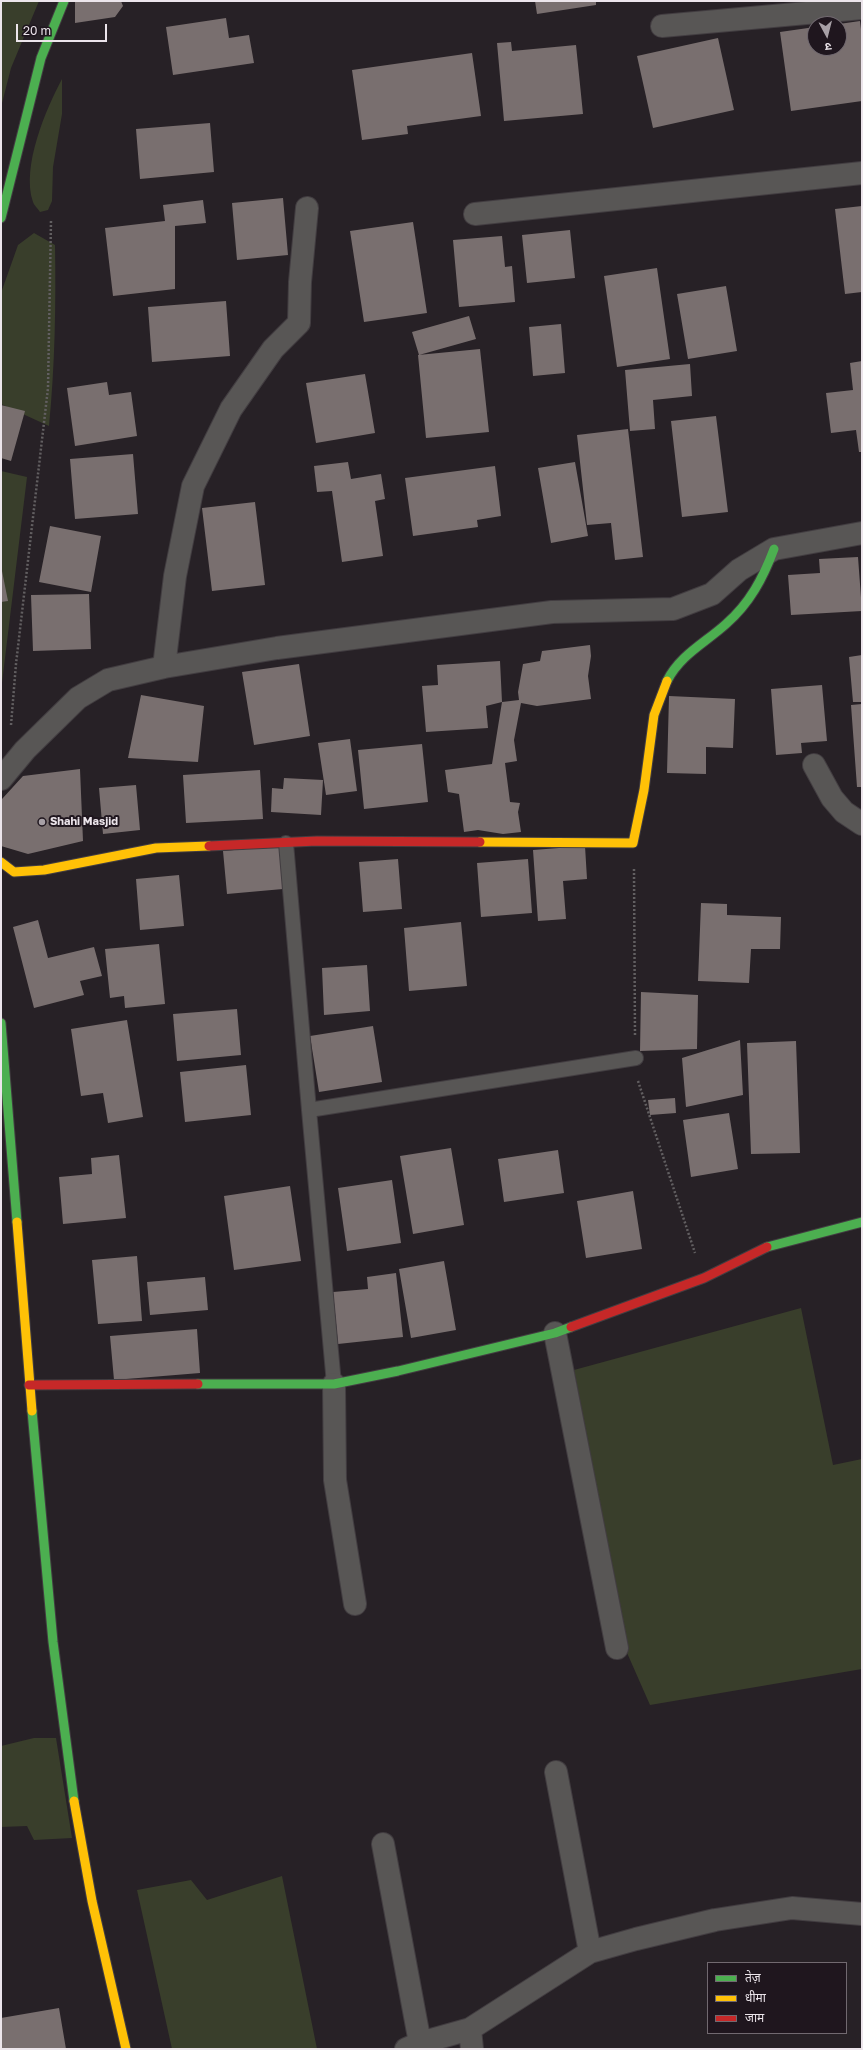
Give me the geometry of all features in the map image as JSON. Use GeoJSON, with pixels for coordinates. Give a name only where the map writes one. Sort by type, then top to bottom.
{"type":"FeatureCollection","features":[{"type":"Feature","properties":{"kind":"street"},"geometry":{"type":"LineString","coordinates":[[1,218],[6,184],[42,56],[64,1]]}},
{"type":"Feature","properties":{"kind":"street"},"geometry":{"type":"LineString","coordinates":[[662,26],[862,8]]}},
{"type":"Feature","properties":{"kind":"street"},"geometry":{"type":"LineString","coordinates":[[475,214],[862,173]]}},
{"type":"Feature","properties":{"kind":"street"},"geometry":{"type":"LineString","coordinates":[[164,667],[175,576],[193,486],[231,409],[273,349],[299,323],[300,282],[307,208]]}},
{"type":"Feature","properties":{"kind":"street"},"geometry":{"type":"LineString","coordinates":[[4,775],[25,750],[78,698],[108,680],[164,667],[277,648],[552,612],[674,609],[712,594],[739,570],[774,549],[862,533]]}},
{"type":"Feature","properties":{"kind":"street"},"geometry":{"type":"LineString","coordinates":[[1,862],[14,872],[44,870],[156,848],[317,841],[633,843],[645,783],[654,712],[670,674],[687,654],[726,624],[750,599],[764,578],[774,549]]}},
{"type":"Feature","properties":{"kind":"street"},"geometry":{"type":"LineString","coordinates":[[814,765],[824,784],[840,808],[862,824]]}},
{"type":"Feature","properties":{"kind":"street"},"geometry":{"type":"LineString","coordinates":[[1,1023],[29,1385],[48,1598],[65,1744],[82,1851],[104,1960],[126,2049]]}},
{"type":"Feature","properties":{"kind":"street"},"geometry":{"type":"LineString","coordinates":[[29,1385],[334,1384],[398,1371],[555,1333],[704,1278],[769,1246],[862,1222]]}},
{"type":"Feature","properties":{"kind":"street"},"geometry":{"type":"LineString","coordinates":[[555,1333],[617,1648]]}},
{"type":"Feature","properties":{"kind":"street"},"geometry":{"type":"LineString","coordinates":[[334,1384],[335,1480],[355,1604]]}},
{"type":"Feature","properties":{"kind":"street"},"geometry":{"type":"LineString","coordinates":[[556,1772],[590,1952]]}},
{"type":"Feature","properties":{"kind":"street"},"geometry":{"type":"LineString","coordinates":[[383,1844],[413,2046],[471,2039],[590,1952],[636,1938],[715,1920],[792,1908],[862,1914]]}},
{"type":"Feature","properties":{"kind":"lane"},"geometry":{"type":"LineString","coordinates":[[286,843],[334,1384]]}},
{"type":"Feature","properties":{"kind":"lane"},"geometry":{"type":"LineString","coordinates":[[309,1110],[636,1058]]}},
{"type":"Feature","properties":{"kind":"path"},"geometry":{"type":"LineString","coordinates":[[4,775],[48,388],[51,221]]}},
{"type":"Feature","properties":{"kind":"green space"},"geometry":{"type":"Polygon","coordinates":[[[1,1],[39,1],[11,68],[1,107],[1,1]]]}},
{"type":"Feature","properties":{"kind":"green space"},"geometry":{"type":"Polygon","coordinates":[[[62,79],[62,114],[53,167],[52,201],[48,210],[40,212],[33,202],[30,188],[30,172],[37,139],[49,106],[62,79]]]}},
{"type":"Feature","properties":{"kind":"green space"},"geometry":{"type":"Polygon","coordinates":[[[34,233],[55,245],[55,335],[49,426],[1,404],[1,293],[18,245],[34,233]]]}},
{"type":"Feature","properties":{"kind":"green space"},"geometry":{"type":"Polygon","coordinates":[[[1,471],[27,477],[1,691],[1,471]]]}},
{"type":"Feature","properties":{"kind":"green space"},"geometry":{"type":"Polygon","coordinates":[[[801,1308],[833,1465],[862,1459],[862,1669],[650,1705],[624,1646],[574,1370],[801,1308]]]}},
{"type":"Feature","properties":{"kind":"green space"},"geometry":{"type":"Polygon","coordinates":[[[34,1738],[56,1738],[72,1838],[34,1840],[27,1826],[1,1827],[1,1746],[34,1738]]]}},
{"type":"Feature","properties":{"kind":"green space"},"geometry":{"type":"Polygon","coordinates":[[[282,1876],[317,2049],[172,2049],[137,1890],[191,1880],[207,1900],[282,1876]]]}},
{"type":"Feature","properties":{"kind":"building"},"geometry":{"type":"Polygon","coordinates":[[[75,1],[121,1],[123,6],[115,17],[75,23],[75,1]]]}},
{"type":"Feature","properties":{"kind":"building"},"geometry":{"type":"Polygon","coordinates":[[[535,1],[596,1],[596,5],[537,14],[535,1]]]}},
{"type":"Feature","properties":{"kind":"building"},"geometry":{"type":"Polygon","coordinates":[[[226,18],[229,38],[249,35],[254,63],[173,75],[166,27],[226,18]]]}},
{"type":"Feature","properties":{"kind":"building"},"geometry":{"type":"Polygon","coordinates":[[[860,21],[862,37],[862,101],[791,111],[780,32],[807,28],[807,56],[847,56],[847,23],[860,21]]]}},
{"type":"Feature","properties":{"kind":"building"},"geometry":{"type":"Polygon","coordinates":[[[718,38],[734,110],[653,128],[637,56],[718,38]]]}},
{"type":"Feature","properties":{"kind":"building"},"geometry":{"type":"Polygon","coordinates":[[[511,42],[512,51],[576,45],[583,114],[504,121],[497,43],[511,42]]]}},
{"type":"Feature","properties":{"kind":"building"},"geometry":{"type":"Polygon","coordinates":[[[472,53],[481,116],[407,126],[408,134],[362,140],[352,70],[472,53]]]}},
{"type":"Feature","properties":{"kind":"building"},"geometry":{"type":"Polygon","coordinates":[[[210,123],[214,172],[140,179],[136,129],[210,123]]]}},
{"type":"Feature","properties":{"kind":"building"},"geometry":{"type":"Polygon","coordinates":[[[283,198],[288,255],[237,260],[232,203],[283,198]]]}},
{"type":"Feature","properties":{"kind":"building"},"geometry":{"type":"Polygon","coordinates":[[[203,200],[206,223],[175,226],[175,289],[113,296],[105,228],[165,221],[163,205],[203,200]]]}},
{"type":"Feature","properties":{"kind":"building"},"geometry":{"type":"Polygon","coordinates":[[[862,206],[862,292],[845,294],[835,209],[862,206]]]}},
{"type":"Feature","properties":{"kind":"building"},"geometry":{"type":"Polygon","coordinates":[[[413,222],[427,313],[364,322],[350,231],[413,222]]]}},
{"type":"Feature","properties":{"kind":"building"},"geometry":{"type":"Polygon","coordinates":[[[570,230],[575,278],[527,283],[522,235],[570,230]]]}},
{"type":"Feature","properties":{"kind":"building"},"geometry":{"type":"Polygon","coordinates":[[[502,236],[505,267],[512,266],[515,302],[459,307],[453,240],[502,236]]]}},
{"type":"Feature","properties":{"kind":"building"},"geometry":{"type":"Polygon","coordinates":[[[657,268],[670,359],[617,367],[604,276],[657,268]]]}},
{"type":"Feature","properties":{"kind":"building"},"geometry":{"type":"Polygon","coordinates":[[[726,286],[737,351],[688,359],[677,294],[726,286]]]}},
{"type":"Feature","properties":{"kind":"building"},"geometry":{"type":"Polygon","coordinates":[[[226,301],[230,356],[152,362],[148,307],[226,301]]]}},
{"type":"Feature","properties":{"kind":"building"},"geometry":{"type":"Polygon","coordinates":[[[469,316],[476,339],[419,355],[412,332],[469,316]]]}},
{"type":"Feature","properties":{"kind":"building"},"geometry":{"type":"Polygon","coordinates":[[[561,324],[565,373],[533,376],[529,327],[561,324]]]}},
{"type":"Feature","properties":{"kind":"building"},"geometry":{"type":"Polygon","coordinates":[[[480,349],[489,432],[426,438],[418,355],[480,349]]]}},
{"type":"Feature","properties":{"kind":"building"},"geometry":{"type":"Polygon","coordinates":[[[862,361],[862,452],[859,452],[856,430],[831,433],[826,393],[853,390],[850,363],[862,361]]]}},
{"type":"Feature","properties":{"kind":"building"},"geometry":{"type":"Polygon","coordinates":[[[690,364],[692,396],[653,400],[655,429],[630,431],[625,370],[690,364]]]}},
{"type":"Feature","properties":{"kind":"building"},"geometry":{"type":"Polygon","coordinates":[[[365,374],[375,433],[316,443],[306,383],[365,374]]]}},
{"type":"Feature","properties":{"kind":"building"},"geometry":{"type":"Polygon","coordinates":[[[107,382],[109,395],[131,392],[137,436],[75,446],[67,388],[107,382]]]}},
{"type":"Feature","properties":{"kind":"building"},"geometry":{"type":"Polygon","coordinates":[[[1,405],[25,411],[11,461],[1,458],[1,405]]]}},
{"type":"Feature","properties":{"kind":"building"},"geometry":{"type":"Polygon","coordinates":[[[716,416],[728,512],[682,517],[671,421],[716,416]]]}},
{"type":"Feature","properties":{"kind":"building"},"geometry":{"type":"Polygon","coordinates":[[[628,429],[643,557],[615,560],[611,523],[587,525],[577,435],[628,429]]]}},
{"type":"Feature","properties":{"kind":"building"},"geometry":{"type":"Polygon","coordinates":[[[133,454],[138,514],[75,519],[70,459],[133,454]]]}},
{"type":"Feature","properties":{"kind":"building"},"geometry":{"type":"Polygon","coordinates":[[[348,462],[351,479],[381,474],[385,499],[375,501],[383,556],[342,562],[332,491],[317,492],[314,466],[348,462]]]}},
{"type":"Feature","properties":{"kind":"building"},"geometry":{"type":"Polygon","coordinates":[[[575,462],[588,536],[551,543],[538,468],[575,462]]]}},
{"type":"Feature","properties":{"kind":"building"},"geometry":{"type":"Polygon","coordinates":[[[495,466],[501,516],[477,520],[478,527],[413,536],[405,478],[495,466]]]}},
{"type":"Feature","properties":{"kind":"building"},"geometry":{"type":"Polygon","coordinates":[[[255,502],[265,585],[212,591],[202,508],[255,502]]]}},
{"type":"Feature","properties":{"kind":"building"},"geometry":{"type":"Polygon","coordinates":[[[50,526],[101,536],[91,592],[39,582],[50,526]]]}},
{"type":"Feature","properties":{"kind":"building"},"geometry":{"type":"Polygon","coordinates":[[[858,557],[862,611],[791,615],[788,575],[820,573],[819,559],[858,557]]]}},
{"type":"Feature","properties":{"kind":"building"},"geometry":{"type":"Polygon","coordinates":[[[1,566],[8,601],[1,602],[1,566]]]}},
{"type":"Feature","properties":{"kind":"building"},"geometry":{"type":"Polygon","coordinates":[[[89,594],[91,649],[33,651],[31,595],[89,594]]]}},
{"type":"Feature","properties":{"kind":"building"},"geometry":{"type":"Polygon","coordinates":[[[590,645],[591,656],[588,676],[591,699],[537,706],[521,703],[514,740],[517,761],[505,763],[510,802],[520,803],[518,812],[521,832],[503,834],[478,830],[464,832],[459,794],[448,792],[445,770],[492,764],[502,702],[519,700],[518,692],[523,664],[540,661],[542,651],[590,645]]]}},
{"type":"Feature","properties":{"kind":"building"},"geometry":{"type":"Polygon","coordinates":[[[862,655],[862,702],[853,702],[849,657],[862,655]]]}},
{"type":"Feature","properties":{"kind":"building"},"geometry":{"type":"Polygon","coordinates":[[[500,661],[502,702],[486,706],[488,728],[426,732],[422,686],[438,685],[437,665],[500,661]]]}},
{"type":"Feature","properties":{"kind":"building"},"geometry":{"type":"Polygon","coordinates":[[[299,664],[310,736],[254,745],[242,672],[299,664]]]}},
{"type":"Feature","properties":{"kind":"building"},"geometry":{"type":"Polygon","coordinates":[[[822,685],[827,741],[801,743],[802,753],[776,755],[771,689],[822,685]]]}},
{"type":"Feature","properties":{"kind":"building"},"geometry":{"type":"Polygon","coordinates":[[[141,695],[204,706],[198,762],[128,758],[141,695]]]}},
{"type":"Feature","properties":{"kind":"building"},"geometry":{"type":"Polygon","coordinates":[[[669,696],[735,699],[733,748],[706,747],[706,774],[667,773],[669,696]]]}},
{"type":"Feature","properties":{"kind":"building"},"geometry":{"type":"Polygon","coordinates":[[[862,704],[862,787],[857,787],[851,705],[862,704]]]}},
{"type":"Feature","properties":{"kind":"building"},"geometry":{"type":"Polygon","coordinates":[[[350,739],[357,791],[326,795],[318,743],[350,739]]]}},
{"type":"Feature","properties":{"kind":"building"},"geometry":{"type":"Polygon","coordinates":[[[422,744],[428,802],[364,809],[358,750],[422,744]]]}},
{"type":"Feature","properties":{"kind":"building","name":"Shahi Masjid"},"geometry":{"type":"Polygon","coordinates":[[[80,769],[83,841],[28,854],[1,846],[2,799],[23,776],[80,769]]]}},
{"type":"Feature","properties":{"kind":"building"},"geometry":{"type":"Polygon","coordinates":[[[260,770],[263,819],[186,823],[183,775],[260,770]]]}},
{"type":"Feature","properties":{"kind":"building"},"geometry":{"type":"Polygon","coordinates":[[[284,778],[323,780],[321,815],[271,812],[272,788],[283,789],[284,778]]]}},
{"type":"Feature","properties":{"kind":"building"},"geometry":{"type":"Polygon","coordinates":[[[136,785],[140,830],[103,834],[99,788],[136,785]]]}},
{"type":"Feature","properties":{"kind":"building"},"geometry":{"type":"Polygon","coordinates":[[[279,846],[283,889],[227,894],[223,851],[279,846]]]}},
{"type":"Feature","properties":{"kind":"building"},"geometry":{"type":"Polygon","coordinates":[[[585,846],[587,879],[563,881],[566,919],[538,921],[533,850],[585,846]]]}},
{"type":"Feature","properties":{"kind":"building"},"geometry":{"type":"Polygon","coordinates":[[[398,859],[402,909],[363,912],[359,862],[398,859]]]}},
{"type":"Feature","properties":{"kind":"building"},"geometry":{"type":"Polygon","coordinates":[[[528,859],[532,913],[481,917],[477,863],[528,859]]]}},
{"type":"Feature","properties":{"kind":"building"},"geometry":{"type":"Polygon","coordinates":[[[179,875],[184,926],[140,930],[136,879],[179,875]]]}},
{"type":"Feature","properties":{"kind":"building"},"geometry":{"type":"Polygon","coordinates":[[[701,903],[727,904],[727,915],[781,917],[780,949],[751,949],[749,983],[698,981],[701,903]]]}},
{"type":"Feature","properties":{"kind":"building"},"geometry":{"type":"Polygon","coordinates":[[[38,920],[48,958],[94,947],[102,976],[80,981],[84,995],[34,1008],[13,927],[38,920]]]}},
{"type":"Feature","properties":{"kind":"building"},"geometry":{"type":"Polygon","coordinates":[[[461,922],[467,986],[409,991],[404,928],[461,922]]]}},
{"type":"Feature","properties":{"kind":"building"},"geometry":{"type":"Polygon","coordinates":[[[159,944],[165,1004],[125,1008],[124,996],[110,998],[105,949],[159,944]]]}},
{"type":"Feature","properties":{"kind":"building"},"geometry":{"type":"Polygon","coordinates":[[[367,965],[370,1011],[324,1015],[322,968],[367,965]]]}},
{"type":"Feature","properties":{"kind":"building"},"geometry":{"type":"Polygon","coordinates":[[[641,992],[698,995],[697,1049],[640,1051],[641,992]]]}},
{"type":"Feature","properties":{"kind":"building"},"geometry":{"type":"Polygon","coordinates":[[[237,1009],[241,1055],[177,1061],[173,1014],[237,1009]]]}},
{"type":"Feature","properties":{"kind":"building"},"geometry":{"type":"Polygon","coordinates":[[[127,1020],[143,1117],[108,1123],[103,1093],[81,1096],[71,1029],[127,1020]]]}},
{"type":"Feature","properties":{"kind":"building"},"geometry":{"type":"Polygon","coordinates":[[[373,1026],[382,1082],[319,1092],[310,1036],[373,1026]]]}},
{"type":"Feature","properties":{"kind":"building"},"geometry":{"type":"Polygon","coordinates":[[[740,1040],[743,1095],[686,1107],[682,1058],[740,1040]]]}},
{"type":"Feature","properties":{"kind":"building"},"geometry":{"type":"Polygon","coordinates":[[[796,1041],[800,1153],[751,1154],[747,1043],[796,1041]]]}},
{"type":"Feature","properties":{"kind":"building"},"geometry":{"type":"Polygon","coordinates":[[[246,1065],[251,1115],[185,1122],[180,1072],[246,1065]]]}},
{"type":"Feature","properties":{"kind":"building"},"geometry":{"type":"Polygon","coordinates":[[[675,1098],[676,1113],[650,1115],[648,1100],[675,1098]]]}},
{"type":"Feature","properties":{"kind":"building"},"geometry":{"type":"Polygon","coordinates":[[[729,1113],[738,1169],[691,1177],[683,1120],[729,1113]]]}},
{"type":"Feature","properties":{"kind":"building"},"geometry":{"type":"Polygon","coordinates":[[[451,1148],[464,1225],[413,1234],[400,1156],[451,1148]]]}},
{"type":"Feature","properties":{"kind":"building"},"geometry":{"type":"Polygon","coordinates":[[[558,1150],[564,1193],[504,1202],[498,1159],[558,1150]]]}},
{"type":"Feature","properties":{"kind":"building"},"geometry":{"type":"Polygon","coordinates":[[[119,1155],[126,1218],[63,1224],[59,1177],[92,1174],[91,1158],[119,1155]]]}},
{"type":"Feature","properties":{"kind":"building"},"geometry":{"type":"Polygon","coordinates":[[[392,1180],[401,1243],[347,1251],[338,1188],[392,1180]]]}},
{"type":"Feature","properties":{"kind":"building"},"geometry":{"type":"Polygon","coordinates":[[[290,1186],[301,1261],[234,1270],[224,1196],[290,1186]]]}},
{"type":"Feature","properties":{"kind":"building"},"geometry":{"type":"Polygon","coordinates":[[[633,1191],[642,1249],[586,1258],[577,1201],[633,1191]]]}},
{"type":"Feature","properties":{"kind":"building"},"geometry":{"type":"Polygon","coordinates":[[[137,1256],[142,1321],[98,1324],[92,1260],[137,1256]]]}},
{"type":"Feature","properties":{"kind":"building"},"geometry":{"type":"Polygon","coordinates":[[[444,1261],[456,1330],[411,1338],[399,1269],[444,1261]]]}},
{"type":"Feature","properties":{"kind":"building"},"geometry":{"type":"Polygon","coordinates":[[[396,1273],[403,1337],[338,1344],[333,1292],[368,1289],[367,1277],[396,1273]]]}},
{"type":"Feature","properties":{"kind":"building"},"geometry":{"type":"Polygon","coordinates":[[[205,1277],[208,1310],[150,1315],[147,1282],[205,1277]]]}},
{"type":"Feature","properties":{"kind":"building"},"geometry":{"type":"Polygon","coordinates":[[[197,1329],[200,1373],[114,1380],[110,1336],[197,1329]]]}},
{"type":"Feature","properties":{"kind":"building"},"geometry":{"type":"Polygon","coordinates":[[[59,2008],[66,2049],[1,2049],[1,2018],[59,2008]]]}},
{"type":"Feature","properties":{"kind":"traffic: fast"},"geometry":{"type":"LineString","coordinates":[[1,218],[41,58],[64,1]]}},
{"type":"Feature","properties":{"kind":"traffic: fast"},"geometry":{"type":"LineString","coordinates":[[667,681],[672,672],[686,657],[718,631],[742,608],[755,590],[774,549]]}},
{"type":"Feature","properties":{"kind":"traffic: fast"},"geometry":{"type":"LineString","coordinates":[[1,1023],[17,1222]]}},
{"type":"Feature","properties":{"kind":"traffic: fast"},"geometry":{"type":"LineString","coordinates":[[767,1247],[862,1222]]}},
{"type":"Feature","properties":{"kind":"traffic: fast"},"geometry":{"type":"LineString","coordinates":[[198,1384],[334,1384],[398,1371],[555,1333],[571,1327]]}},
{"type":"Feature","properties":{"kind":"traffic: fast"},"geometry":{"type":"LineString","coordinates":[[32,1411],[53,1642],[74,1801]]}},
{"type":"Feature","properties":{"kind":"traffic: slow"},"geometry":{"type":"LineString","coordinates":[[480,842],[633,843],[644,790],[654,715],[667,681]]}},
{"type":"Feature","properties":{"kind":"traffic: slow"},"geometry":{"type":"LineString","coordinates":[[1,862],[14,872],[44,870],[156,848],[209,846]]}},
{"type":"Feature","properties":{"kind":"traffic: slow"},"geometry":{"type":"LineString","coordinates":[[17,1222],[32,1411]]}},
{"type":"Feature","properties":{"kind":"traffic: slow"},"geometry":{"type":"LineString","coordinates":[[74,1801],[92,1901],[126,2049]]}},
{"type":"Feature","properties":{"kind":"traffic: jam"},"geometry":{"type":"LineString","coordinates":[[209,846],[317,841],[480,842]]}},
{"type":"Feature","properties":{"kind":"traffic: jam"},"geometry":{"type":"LineString","coordinates":[[571,1327],[704,1278],[767,1247]]}},
{"type":"Feature","properties":{"kind":"traffic: jam"},"geometry":{"type":"LineString","coordinates":[[29,1385],[198,1384]]}},
{"type":"Feature","properties":{"kind":"place","name":"Shahi Masjid"},"geometry":{"type":"Point","coordinates":[42,822]}}]}
